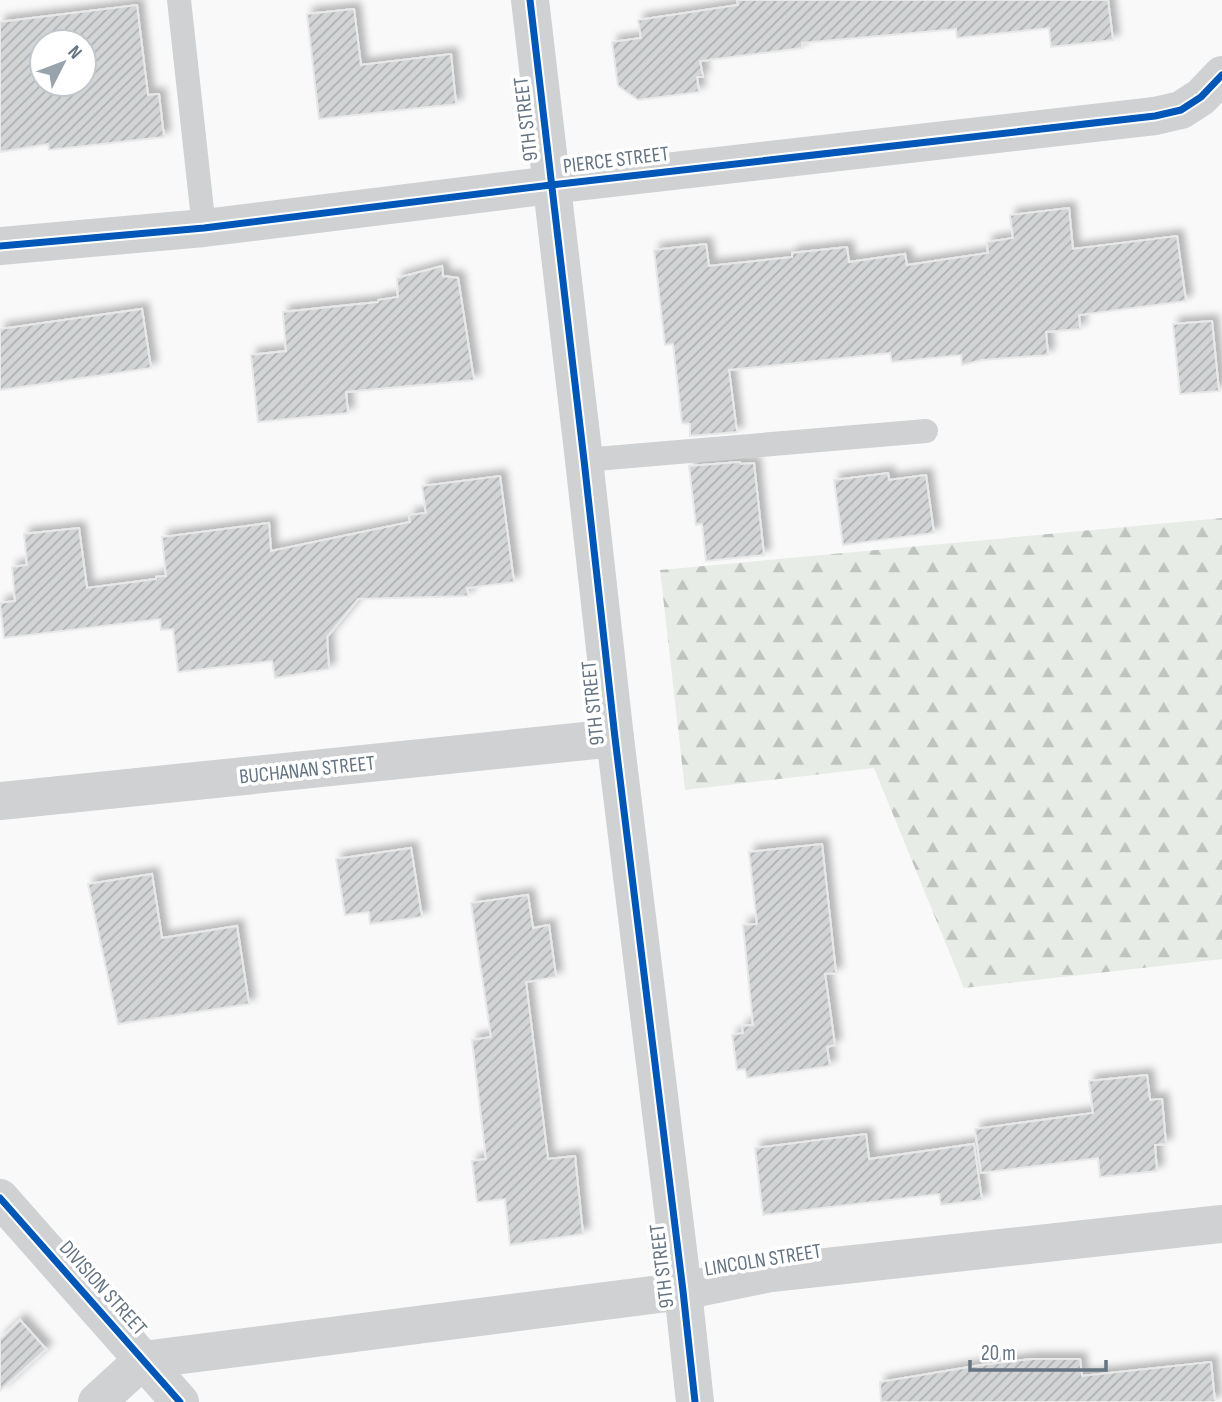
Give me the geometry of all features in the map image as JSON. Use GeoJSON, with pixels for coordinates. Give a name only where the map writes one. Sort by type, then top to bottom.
{"type":"FeatureCollection","features":[{"type":"Feature","properties":{"kind":"street","name":"9TH STREET"},"geometry":{"type":"LineString","coordinates":[[530,0],[695,1402]]}},
{"type":"Feature","properties":{"kind":"street","name":"PIERCE STREET"},"geometry":{"type":"LineString","coordinates":[[0,246],[204,228],[551,185],[1155,116],[1181,110],[1201,97],[1222,75]]}},
{"type":"Feature","properties":{"kind":"street","name":"BUCHANAN STREET"},"geometry":{"type":"LineString","coordinates":[[0,801],[615,738]]}},
{"type":"Feature","properties":{"kind":"street","name":"DIVISION STREET"},"geometry":{"type":"LineString","coordinates":[[0,1198],[180,1402]]}},
{"type":"Feature","properties":{"kind":"street","name":"LINCOLN STREET"},"geometry":{"type":"LineString","coordinates":[[143,1360],[683,1291],[771,1273],[1222,1224]]}},
{"type":"Feature","properties":{"kind":"street"},"geometry":{"type":"LineString","coordinates":[[97,1402],[143,1360]]}},
{"type":"Feature","properties":{"kind":"lane"},"geometry":{"type":"LineString","coordinates":[[178,0],[204,228]]}},
{"type":"Feature","properties":{"kind":"lane"},"geometry":{"type":"LineString","coordinates":[[584,460],[926,431]]}},
{"type":"Feature","properties":{"kind":"green space"},"geometry":{"type":"Polygon","coordinates":[[[1222,518],[1222,959],[964,988],[874,768],[685,790],[660,570],[1222,518]]]}},
{"type":"Feature","properties":{"kind":"building"},"geometry":{"type":"Polygon","coordinates":[[[737,0],[1108,0],[1113,40],[1051,47],[1049,28],[957,38],[956,29],[802,43],[802,48],[700,61],[703,77],[697,77],[699,92],[638,100],[618,86],[612,42],[641,38],[638,20],[738,5],[737,0]]]}},
{"type":"Feature","properties":{"kind":"building"},"geometry":{"type":"Polygon","coordinates":[[[137,5],[148,95],[159,94],[164,137],[49,150],[48,144],[0,152],[0,22],[137,5]]]}},
{"type":"Feature","properties":{"kind":"building"},"geometry":{"type":"Polygon","coordinates":[[[354,9],[361,65],[451,54],[456,104],[319,119],[307,14],[354,9]]]}},
{"type":"Feature","properties":{"kind":"building"},"geometry":{"type":"Polygon","coordinates":[[[1069,208],[1073,249],[1177,236],[1186,301],[1079,315],[1080,329],[1046,332],[1048,355],[982,360],[962,365],[961,355],[892,362],[890,353],[729,370],[737,432],[690,436],[690,424],[682,423],[673,344],[665,345],[654,250],[706,244],[709,266],[792,257],[792,253],[847,247],[849,262],[905,254],[907,265],[988,253],[987,242],[1013,238],[1010,215],[1069,208]]]}},
{"type":"Feature","properties":{"kind":"building"},"geometry":{"type":"Polygon","coordinates":[[[442,266],[443,276],[458,278],[474,380],[346,392],[348,413],[258,422],[251,355],[286,351],[283,312],[378,302],[398,297],[397,278],[442,266]]]}},
{"type":"Feature","properties":{"kind":"building"},"geometry":{"type":"Polygon","coordinates":[[[142,309],[151,368],[0,390],[0,329],[142,309]]]}},
{"type":"Feature","properties":{"kind":"building"},"geometry":{"type":"Polygon","coordinates":[[[1212,321],[1219,391],[1180,394],[1173,324],[1212,321]]]}},
{"type":"Feature","properties":{"kind":"building"},"geometry":{"type":"Polygon","coordinates":[[[754,463],[764,555],[706,561],[702,524],[696,525],[689,466],[754,463]]]}},
{"type":"Feature","properties":{"kind":"building"},"geometry":{"type":"Polygon","coordinates":[[[888,473],[889,480],[926,475],[934,533],[843,545],[834,480],[888,473]]]}},
{"type":"Feature","properties":{"kind":"building"},"geometry":{"type":"Polygon","coordinates":[[[500,476],[514,582],[467,588],[468,596],[358,599],[327,637],[329,669],[275,678],[272,661],[178,672],[173,629],[161,630],[160,619],[4,638],[0,603],[15,601],[12,567],[27,565],[24,534],[79,528],[87,588],[166,576],[162,537],[269,523],[271,551],[410,522],[409,515],[426,513],[422,486],[500,476]]]}},
{"type":"Feature","properties":{"kind":"building"},"geometry":{"type":"Polygon","coordinates":[[[822,844],[836,973],[825,974],[835,1045],[827,1047],[830,1066],[747,1078],[745,1069],[737,1070],[732,1035],[743,1033],[742,1026],[753,1025],[743,925],[757,924],[749,852],[822,844]]]}},
{"type":"Feature","properties":{"kind":"building"},"geometry":{"type":"Polygon","coordinates":[[[411,848],[422,917],[370,924],[369,912],[345,915],[336,859],[411,848]]]}},
{"type":"Feature","properties":{"kind":"building"},"geometry":{"type":"Polygon","coordinates":[[[152,874],[162,938],[237,926],[249,1004],[118,1024],[88,884],[152,874]]]}},
{"type":"Feature","properties":{"kind":"building"},"geometry":{"type":"Polygon","coordinates":[[[528,895],[533,928],[549,925],[556,977],[526,982],[548,1159],[575,1156],[583,1234],[510,1245],[505,1199],[477,1202],[472,1161],[486,1159],[472,1040],[491,1037],[471,903],[528,895]]]}},
{"type":"Feature","properties":{"kind":"building"},"geometry":{"type":"Polygon","coordinates":[[[1147,1075],[1150,1100],[1162,1099],[1166,1144],[1155,1145],[1157,1171],[1100,1177],[1098,1158],[981,1173],[975,1129],[1093,1113],[1089,1081],[1147,1075]]]}},
{"type":"Feature","properties":{"kind":"building"},"geometry":{"type":"Polygon","coordinates":[[[866,1134],[869,1159],[974,1144],[982,1200],[941,1205],[939,1194],[763,1215],[755,1148],[866,1134]]]}},
{"type":"Feature","properties":{"kind":"building"},"geometry":{"type":"Polygon","coordinates":[[[20,1320],[46,1349],[0,1391],[0,1339],[20,1320]]]}},
{"type":"Feature","properties":{"kind":"building"},"geometry":{"type":"Polygon","coordinates":[[[1032,1359],[1080,1359],[1082,1376],[1211,1362],[1215,1402],[881,1402],[880,1382],[1032,1359]]]}},
{"type":"Feature","properties":{"kind":"cycle path"},"geometry":{"type":"LineString","coordinates":[[530,0],[695,1402]]}},
{"type":"Feature","properties":{"kind":"cycle path"},"geometry":{"type":"LineString","coordinates":[[0,246],[204,228],[551,185],[1155,116],[1181,110],[1201,97],[1222,75]]}},
{"type":"Feature","properties":{"kind":"cycle path"},"geometry":{"type":"LineString","coordinates":[[0,1198],[180,1402]]}}]}
